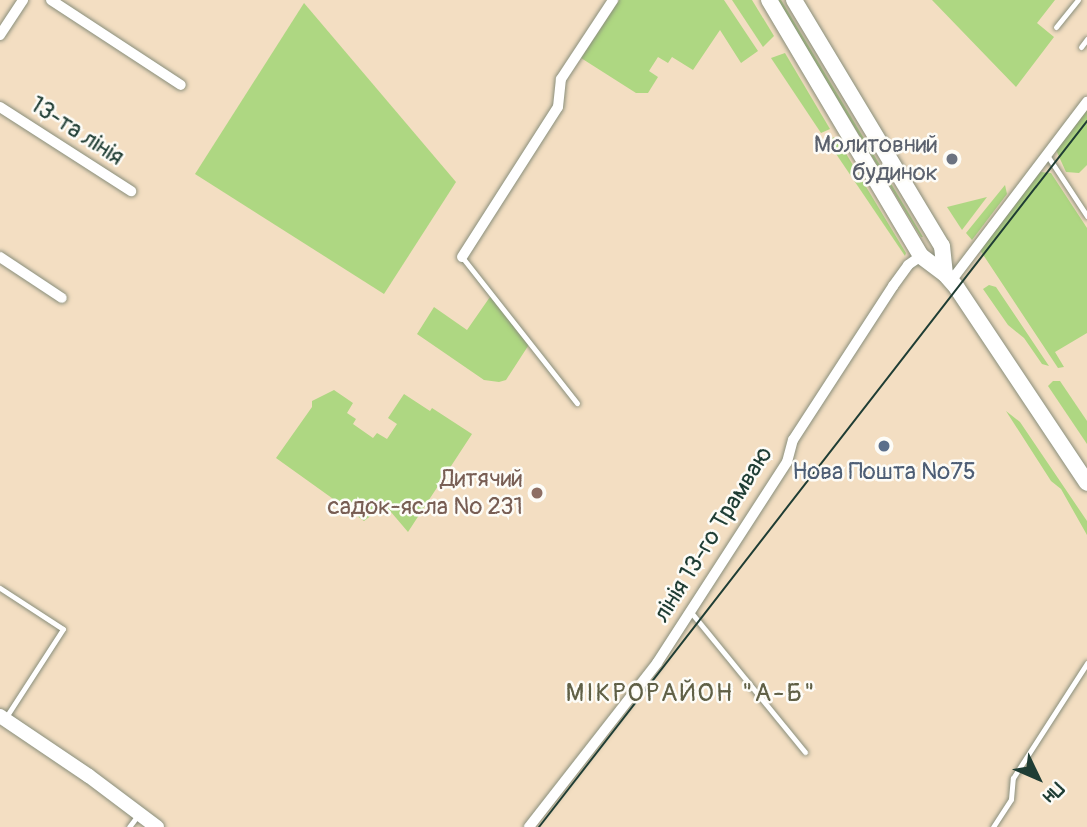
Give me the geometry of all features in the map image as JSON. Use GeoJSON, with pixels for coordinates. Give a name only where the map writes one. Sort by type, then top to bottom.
{"type":"FeatureCollection","features":[{"type":"Feature","properties":{"kind":"main road"},"geometry":{"type":"LineString","coordinates":[[769,0],[921,256],[948,277],[1087,483]]}},
{"type":"Feature","properties":{"kind":"main road"},"geometry":{"type":"LineString","coordinates":[[794,0],[942,246],[948,277]]}},
{"type":"Feature","properties":{"kind":"main road"},"geometry":{"type":"LineString","coordinates":[[2,718],[157,827]]}},
{"type":"Feature","properties":{"kind":"street"},"geometry":{"type":"LineString","coordinates":[[0,35],[23,0]]}},
{"type":"Feature","properties":{"kind":"street"},"geometry":{"type":"LineString","coordinates":[[51,0],[181,85]]}},
{"type":"Feature","properties":{"kind":"street"},"geometry":{"type":"LineString","coordinates":[[462,257],[558,107],[561,79],[613,0]]}},
{"type":"Feature","properties":{"kind":"street"},"geometry":{"type":"LineString","coordinates":[[948,277],[1087,102]]}},
{"type":"Feature","properties":{"kind":"street","name":"13-та лінія"},"geometry":{"type":"LineString","coordinates":[[0,107],[131,191]]}},
{"type":"Feature","properties":{"kind":"street","name":"лінія 13-го Трамваю"},"geometry":{"type":"LineString","coordinates":[[528,827],[657,663],[787,462],[793,440],[908,265],[921,256]]}},
{"type":"Feature","properties":{"kind":"street"},"geometry":{"type":"LineString","coordinates":[[0,257],[62,298]]}},
{"type":"Feature","properties":{"kind":"lane"},"geometry":{"type":"LineString","coordinates":[[1056,27],[1078,0]]}},
{"type":"Feature","properties":{"kind":"lane"},"geometry":{"type":"LineString","coordinates":[[1081,47],[1087,39]]}},
{"type":"Feature","properties":{"kind":"lane"},"geometry":{"type":"LineString","coordinates":[[1047,155],[1087,216]]}},
{"type":"Feature","properties":{"kind":"lane"},"geometry":{"type":"LineString","coordinates":[[462,257],[577,403]]}},
{"type":"Feature","properties":{"kind":"lane"},"geometry":{"type":"LineString","coordinates":[[0,588],[63,629],[2,718]]}},
{"type":"Feature","properties":{"kind":"lane"},"geometry":{"type":"LineString","coordinates":[[690,611],[805,752]]}},
{"type":"Feature","properties":{"kind":"lane"},"geometry":{"type":"LineString","coordinates":[[993,827],[1011,799],[1013,778],[1087,663]]}},
{"type":"Feature","properties":{"kind":"lane"},"geometry":{"type":"LineString","coordinates":[[129,827],[140,813]]}},
{"type":"Feature","properties":{"kind":"green space"},"geometry":{"type":"Polygon","coordinates":[[[619,0],[724,0],[758,51],[741,63],[720,30],[693,70],[672,57],[668,63],[658,57],[649,71],[658,77],[648,93],[636,93],[581,58],[619,0]]]}},
{"type":"Feature","properties":{"kind":"green space"},"geometry":{"type":"Polygon","coordinates":[[[732,0],[752,0],[774,36],[763,47],[732,0]]]}},
{"type":"Feature","properties":{"kind":"green space"},"geometry":{"type":"Polygon","coordinates":[[[777,0],[781,0],[923,237],[921,237],[777,0]]]}},
{"type":"Feature","properties":{"kind":"green space"},"geometry":{"type":"Polygon","coordinates":[[[932,0],[1055,0],[1037,23],[1054,37],[1016,87],[932,0]]]}},
{"type":"Feature","properties":{"kind":"green space"},"geometry":{"type":"Polygon","coordinates":[[[304,3],[456,182],[384,294],[195,174],[304,3]]]}},
{"type":"Feature","properties":{"kind":"green space"},"geometry":{"type":"Polygon","coordinates":[[[785,53],[830,129],[821,133],[771,58],[785,53]]]}},
{"type":"Feature","properties":{"kind":"green space"},"geometry":{"type":"Polygon","coordinates":[[[1087,110],[1087,165],[1079,173],[1066,172],[1056,150],[1087,110]]]}},
{"type":"Feature","properties":{"kind":"green space"},"geometry":{"type":"Polygon","coordinates":[[[836,137],[906,253],[905,256],[826,139],[836,137]]]}},
{"type":"Feature","properties":{"kind":"green space"},"geometry":{"type":"Polygon","coordinates":[[[1040,172],[1051,173],[1087,228],[1087,333],[1055,352],[1064,367],[1058,368],[980,250],[1040,172]]]}},
{"type":"Feature","properties":{"kind":"green space"},"geometry":{"type":"Polygon","coordinates":[[[1005,185],[1007,194],[972,240],[966,233],[1005,185]]]}},
{"type":"Feature","properties":{"kind":"green space"},"geometry":{"type":"Polygon","coordinates":[[[987,197],[962,230],[947,207],[987,197]]]}},
{"type":"Feature","properties":{"kind":"green space"},"geometry":{"type":"Polygon","coordinates":[[[989,285],[996,287],[1049,366],[1042,364],[1024,338],[1008,325],[983,289],[989,285]]]}},
{"type":"Feature","properties":{"kind":"green space"},"geometry":{"type":"Polygon","coordinates":[[[492,294],[530,343],[506,380],[499,382],[484,380],[417,334],[434,307],[467,330],[492,294]]]}},
{"type":"Feature","properties":{"kind":"green space"},"geometry":{"type":"Polygon","coordinates":[[[1053,381],[1060,381],[1087,421],[1087,444],[1048,386],[1053,381]]]}},
{"type":"Feature","properties":{"kind":"green space"},"geometry":{"type":"Polygon","coordinates":[[[334,390],[353,403],[347,413],[356,419],[353,424],[373,438],[377,433],[387,439],[397,424],[388,418],[404,394],[430,411],[432,408],[472,434],[408,532],[385,505],[364,521],[276,458],[312,407],[312,401],[334,390]]]}},
{"type":"Feature","properties":{"kind":"green space"},"geometry":{"type":"Polygon","coordinates":[[[1006,411],[1020,422],[1087,521],[1087,535],[1061,489],[1051,481],[1006,411]]]}},
{"type":"Feature","properties":{"kind":"tram line"},"geometry":{"type":"LineString","coordinates":[[539,827],[1087,121]]}},
{"type":"Feature","properties":{"kind":"place","name":"Молитовний будинок"},"geometry":{"type":"Point","coordinates":[952,159]}},
{"type":"Feature","properties":{"kind":"place","name":"Нова Пошта №75"},"geometry":{"type":"Point","coordinates":[884,446]}},
{"type":"Feature","properties":{"kind":"place","name":"Дитячий садок-ясла № 231"},"geometry":{"type":"Point","coordinates":[537,493]}},
{"type":"Feature","properties":{"kind":"district","name":"МІКРОРАЙОН \"А-Б\""},"geometry":{"type":"Point","coordinates":[691,694]}}]}
